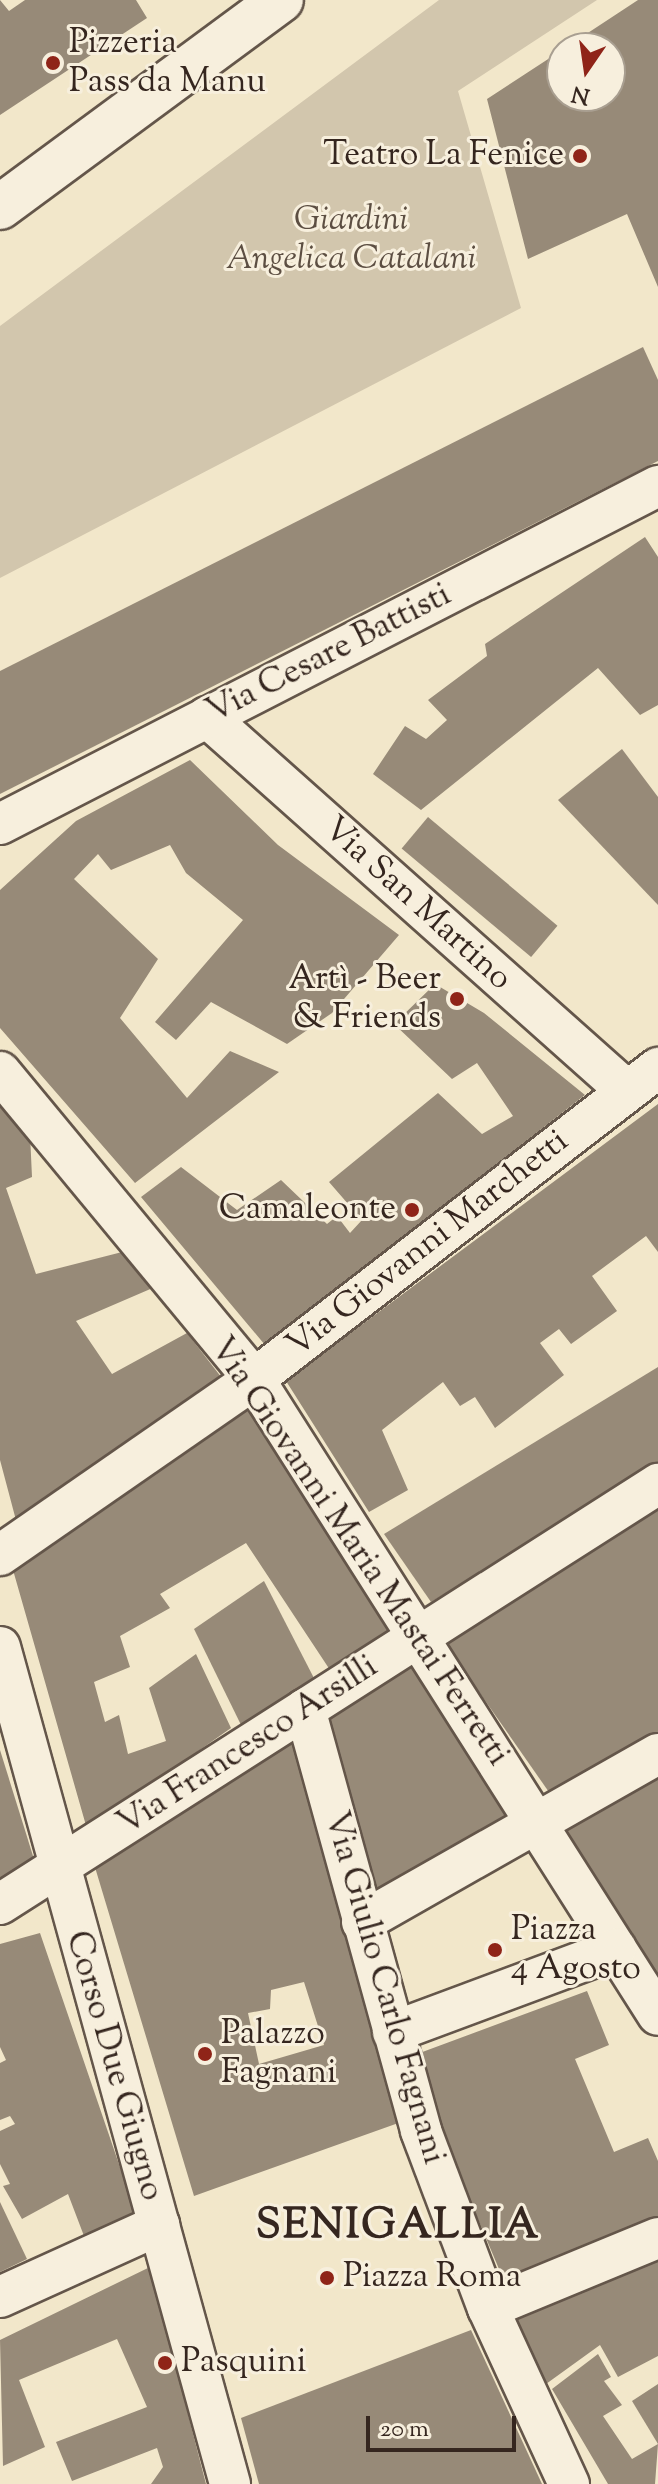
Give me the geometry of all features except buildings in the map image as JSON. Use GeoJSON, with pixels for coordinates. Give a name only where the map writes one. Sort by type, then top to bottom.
{"type":"FeatureCollection","features":[{"type":"Feature","properties":{"kind":"main road"},"geometry":{"type":"LineString","coordinates":[[0,207],[281,0]]}},
{"type":"Feature","properties":{"kind":"street","name":"Via Cesare Battisti"},"geometry":{"type":"LineString","coordinates":[[0,824],[658,486]]}},
{"type":"Feature","properties":{"kind":"street","name":"Via San Martino"},"geometry":{"type":"LineString","coordinates":[[207,717],[642,1079]]}},
{"type":"Feature","properties":{"kind":"street","name":"Via Giovanni Maria Mastai Ferretti"},"geometry":{"type":"LineString","coordinates":[[0,1072],[254,1379],[656,2008]]}},
{"type":"Feature","properties":{"kind":"street","name":"Via Giovanni Marchetti"},"geometry":{"type":"LineString","coordinates":[[0,1555],[254,1379],[642,1079]]}},
{"type":"Feature","properties":{"kind":"street","name":"Via Francesco Arsilli"},"geometry":{"type":"LineString","coordinates":[[0,1904],[658,1484]]}},
{"type":"Feature","properties":{"kind":"street","name":"Corso Due Giugno"},"geometry":{"type":"LineString","coordinates":[[0,1647],[58,1869],[230,2484]]}},
{"type":"Feature","properties":{"kind":"street","name":"Via Giulio Carlo Fagnani"},"geometry":{"type":"LineString","coordinates":[[305,1709],[421,2131],[488,2308],[569,2484]]}},
{"type":"Feature","properties":{"kind":"street"},"geometry":{"type":"LineString","coordinates":[[362,1922],[658,1754]]}},
{"type":"Feature","properties":{"kind":"street"},"geometry":{"type":"LineString","coordinates":[[393,2032],[616,1949]]}},
{"type":"Feature","properties":{"kind":"street"},"geometry":{"type":"LineString","coordinates":[[0,2297],[159,2225]]}},
{"type":"Feature","properties":{"kind":"street"},"geometry":{"type":"LineString","coordinates":[[488,2308],[658,2238]]}},
{"type":"Feature","properties":{"kind":"green space","name":"Giardini Angelica Catalani"},"geometry":{"type":"Polygon","coordinates":[[[439,0],[597,0],[458,91],[521,308],[0,578],[0,326],[439,0]]]}},
{"type":"Feature","properties":{"kind":"place","name":"Pizzeria Pass da Manu"},"geometry":{"type":"Point","coordinates":[53,63]}},
{"type":"Feature","properties":{"kind":"place","name":"Teatro La Fenice"},"geometry":{"type":"Point","coordinates":[580,156]}},
{"type":"Feature","properties":{"kind":"place","name":"Artì - Beer & Friends"},"geometry":{"type":"Point","coordinates":[457,999]}},
{"type":"Feature","properties":{"kind":"place","name":"Camaleonte"},"geometry":{"type":"Point","coordinates":[412,1210]}},
{"type":"Feature","properties":{"kind":"place","name":"Piazza 4 Agosto"},"geometry":{"type":"Point","coordinates":[495,1950]}},
{"type":"Feature","properties":{"kind":"place","name":"Palazzo Fagnani"},"geometry":{"type":"Point","coordinates":[205,2054]}},
{"type":"Feature","properties":{"kind":"place","name":"Piazza Roma"},"geometry":{"type":"Point","coordinates":[327,2278]}},
{"type":"Feature","properties":{"kind":"place","name":"Pasquini"},"geometry":{"type":"Point","coordinates":[165,2363]}},
{"type":"Feature","properties":{"kind":"district","name":"SENIGALLIA"},"geometry":{"type":"Point","coordinates":[398,2227]}}]}
